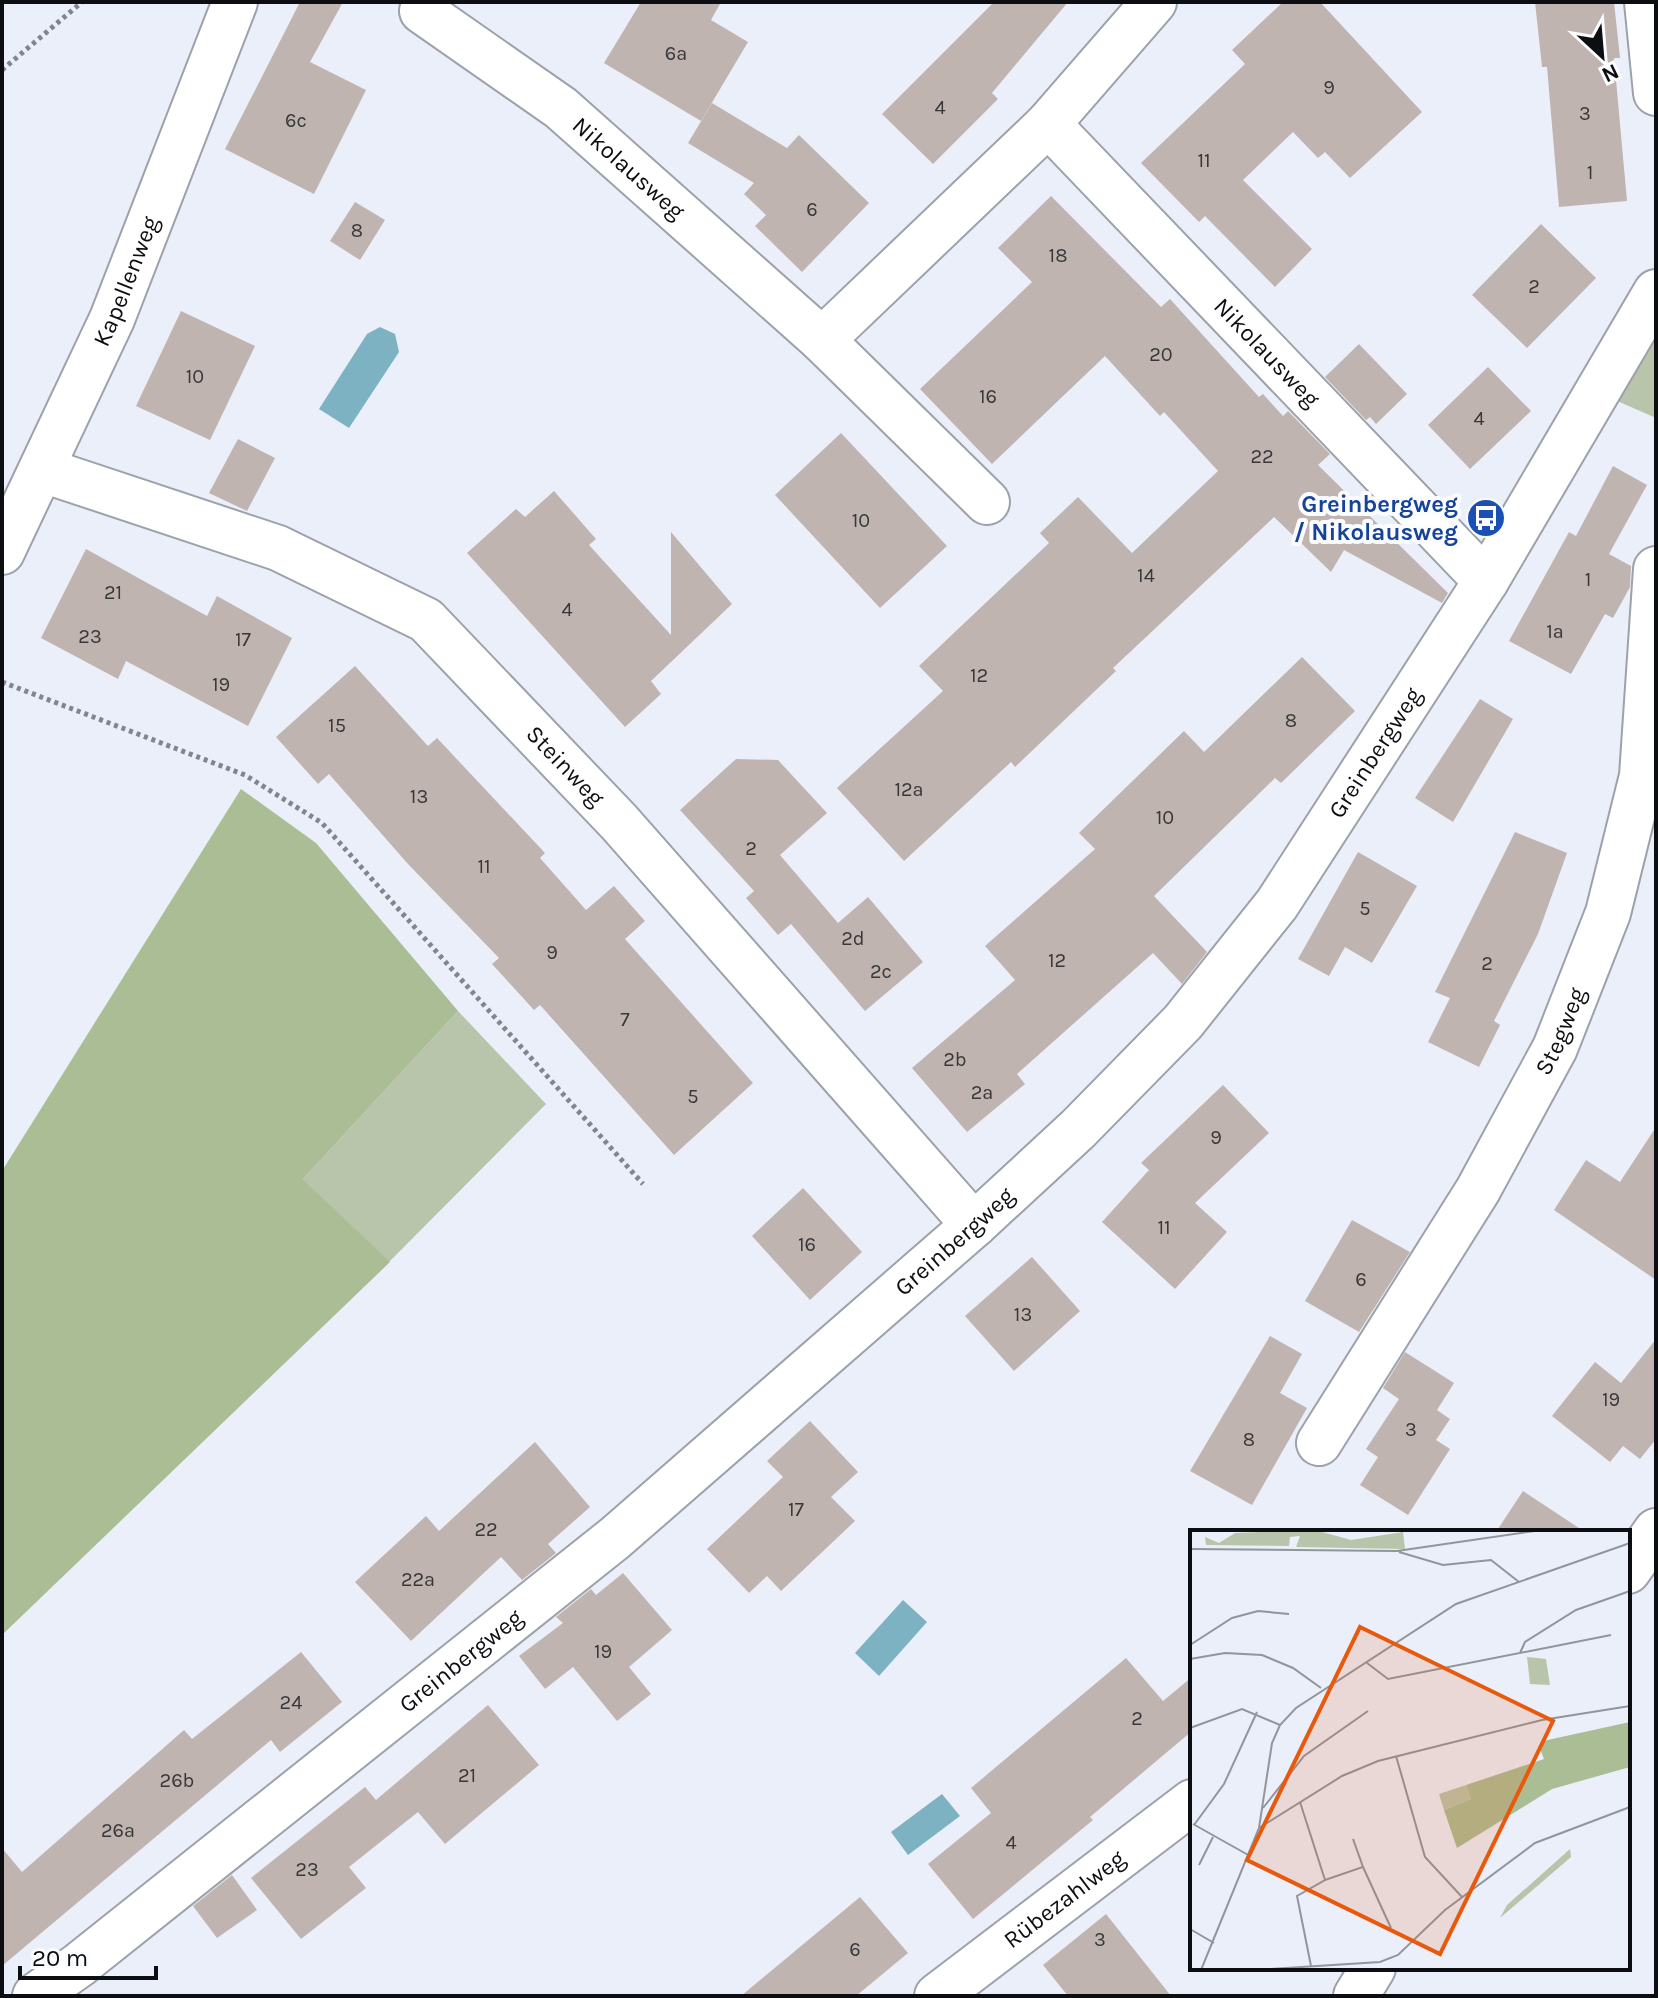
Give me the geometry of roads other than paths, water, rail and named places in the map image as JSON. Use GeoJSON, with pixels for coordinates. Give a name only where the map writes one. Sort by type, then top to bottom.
{"type":"FeatureCollection","features":[{"type":"Feature","properties":{"kind":"street","name":"Kapellenweg"},"geometry":{"type":"LineString","coordinates":[[2,552],[112,319],[235,2]]}},
{"type":"Feature","properties":{"kind":"street"},"geometry":{"type":"LineString","coordinates":[[822,340],[1048,124],[1154,2]]}},
{"type":"Feature","properties":{"kind":"street","name":"Nikolausweg"},"geometry":{"type":"LineString","coordinates":[[422,11],[561,108],[822,340],[987,502]]}},
{"type":"Feature","properties":{"kind":"street"},"geometry":{"type":"LineString","coordinates":[[1650,22],[1656,93]]}},
{"type":"Feature","properties":{"kind":"street","name":"Nikolausweg"},"geometry":{"type":"LineString","coordinates":[[1048,124],[1486,581]]}},
{"type":"Feature","properties":{"kind":"street","name":"Greinbergweg"},"geometry":{"type":"LineString","coordinates":[[35,1996],[92,1955],[615,1538],[974,1225],[1078,1129],[1183,1022],[1277,904],[1486,581],[1656,292]]}},
{"type":"Feature","properties":{"kind":"street","name":"Steinweg"},"geometry":{"type":"LineString","coordinates":[[43,470],[278,548],[426,620],[619,822],[974,1225]]}},
{"type":"Feature","properties":{"kind":"street","name":"Stegweg"},"geometry":{"type":"LineString","coordinates":[[1319,1443],[1485,1177],[1555,1048],[1608,913],[1642,776],[1656,569]]}},
{"type":"Feature","properties":{"kind":"street"},"geometry":{"type":"LineString","coordinates":[[1630,1568],[1656,1531]]}},
{"type":"Feature","properties":{"kind":"street","name":"Rübezahlweg"},"geometry":{"type":"LineString","coordinates":[[937,1996],[1190,1804]]}},
{"type":"Feature","properties":{"kind":"street"},"geometry":{"type":"LineString","coordinates":[[1356,1996],[1372,1970]]}},
{"type":"Feature","properties":{"kind":"water"},"geometry":{"type":"Polygon","coordinates":[[[380,327],[395,334],[399,352],[349,428],[319,409],[367,334],[380,327]]]}},
{"type":"Feature","properties":{"kind":"water"},"geometry":{"type":"Polygon","coordinates":[[[903,1600],[927,1622],[879,1676],[855,1653],[903,1600]]]}},
{"type":"Feature","properties":{"kind":"water"},"geometry":{"type":"Polygon","coordinates":[[[942,1794],[960,1816],[908,1855],[891,1832],[942,1794]]]}},
{"type":"Feature","properties":{"kind":"place","name":"Greinbergweg / Nikolausweg"},"geometry":{"type":"Point","coordinates":[1486,518]}}]}
